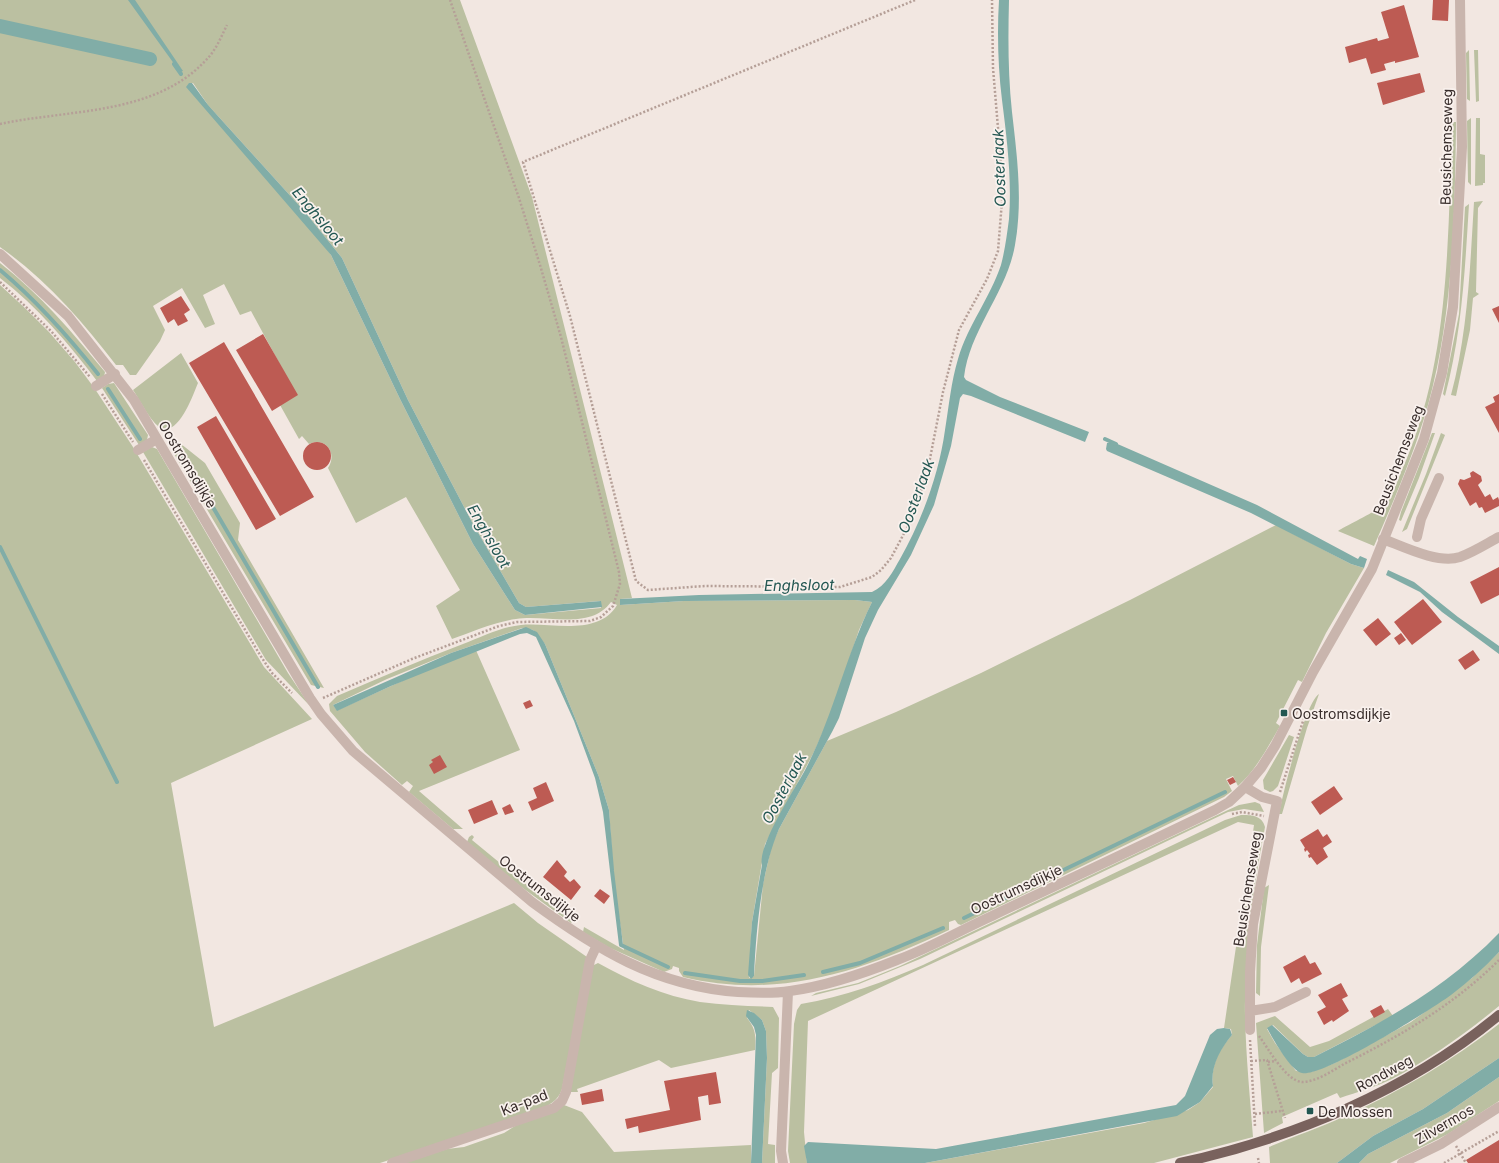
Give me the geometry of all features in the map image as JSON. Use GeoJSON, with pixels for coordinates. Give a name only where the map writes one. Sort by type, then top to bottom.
{"type":"FeatureCollection","features":[{"type":"Feature","properties":{"kind":"main road","name":"Rondweg"},"geometry":{"type":"LineString","coordinates":[[1180,1163],[1218,1155],[1269,1139],[1330,1116],[1409,1077],[1448,1053],[1499,1015]]}},
{"type":"Feature","properties":{"kind":"street","name":"Beusichemseweg"},"geometry":{"type":"LineString","coordinates":[[1245,787],[1261,768],[1275,746],[1313,672],[1372,569],[1424,439],[1442,373],[1453,308],[1462,146],[1459,31],[1460,0]]}},
{"type":"Feature","properties":{"kind":"street","name":"Oostromsdijkje"},"geometry":{"type":"LineString","coordinates":[[0,254],[68,316],[134,400],[313,703],[321,714]]}},
{"type":"Feature","properties":{"kind":"street"},"geometry":{"type":"LineString","coordinates":[[96,386],[115,374]]}},
{"type":"Feature","properties":{"kind":"street"},"geometry":{"type":"LineString","coordinates":[[138,450],[157,439]]}},
{"type":"Feature","properties":{"kind":"street"},"geometry":{"type":"LineString","coordinates":[[1417,537],[1421,519],[1439,478]]}},
{"type":"Feature","properties":{"kind":"street"},"geometry":{"type":"LineString","coordinates":[[1383,539],[1415,551],[1448,559],[1468,553],[1499,537]]}},
{"type":"Feature","properties":{"kind":"street","name":"Oostrumsdijkje"},"geometry":{"type":"LineString","coordinates":[[321,714],[353,751],[382,776],[532,902],[596,947],[635,967],[685,984],[727,991],[788,992],[828,984],[899,960],[1215,810],[1228,802],[1245,787]]}},
{"type":"Feature","properties":{"kind":"street"},"geometry":{"type":"LineString","coordinates":[[1245,787],[1262,797],[1277,801]]}},
{"type":"Feature","properties":{"kind":"street","name":"Beusichemseweg"},"geometry":{"type":"LineString","coordinates":[[1250,1030],[1253,924],[1277,801]]}},
{"type":"Feature","properties":{"kind":"street","name":"Ka-pad"},"geometry":{"type":"LineString","coordinates":[[392,1163],[554,1108],[558,1104],[566,1092],[590,960],[596,947]]}},
{"type":"Feature","properties":{"kind":"street"},"geometry":{"type":"LineString","coordinates":[[783,1163],[782,1143],[788,992]]}},
{"type":"Feature","properties":{"kind":"street"},"geometry":{"type":"LineString","coordinates":[[1250,1011],[1275,1007],[1306,992]]}},
{"type":"Feature","properties":{"kind":"street","name":"Zilvermos"},"geometry":{"type":"LineString","coordinates":[[1402,1163],[1451,1138],[1499,1107]]}},
{"type":"Feature","properties":{"kind":"path"},"geometry":{"type":"LineString","coordinates":[[313,703],[412,659],[499,626],[517,622],[590,621],[601,617],[613,606],[620,584],[591,454],[552,308],[519,198],[450,0]]}},
{"type":"Feature","properties":{"kind":"path"},"geometry":{"type":"LineString","coordinates":[[915,0],[523,162],[570,316],[636,581],[648,590],[705,586],[840,587],[872,577],[881,570],[891,558],[909,524],[927,474],[943,392],[960,330],[987,279],[998,251],[1003,188],[993,68],[992,0]]}},
{"type":"Feature","properties":{"kind":"path"},"geometry":{"type":"LineString","coordinates":[[0,124],[32,117],[96,110],[150,97],[170,89],[189,77],[208,58],[227,25]]}},
{"type":"Feature","properties":{"kind":"path"},"geometry":{"type":"LineString","coordinates":[[0,282],[51,331],[77,360],[96,386],[138,450],[260,655],[272,673],[297,698]]}},
{"type":"Feature","properties":{"kind":"path"},"geometry":{"type":"LineString","coordinates":[[1277,801],[1307,711]]}},
{"type":"Feature","properties":{"kind":"path"},"geometry":{"type":"LineString","coordinates":[[1250,1030],[1258,1035],[1276,1061],[1294,1079],[1302,1082],[1315,1079],[1374,1049],[1434,1014],[1476,983],[1499,960]]}},
{"type":"Feature","properties":{"kind":"path"},"geometry":{"type":"LineString","coordinates":[[1250,1044],[1255,1126]]}},
{"type":"Feature","properties":{"kind":"path"},"geometry":{"type":"LineString","coordinates":[[1251,1061],[1265,1059],[1268,1062],[1276,1061]]}},
{"type":"Feature","properties":{"kind":"path"},"geometry":{"type":"LineString","coordinates":[[1268,1062],[1285,1118]]}},
{"type":"Feature","properties":{"kind":"path"},"geometry":{"type":"LineString","coordinates":[[1255,1114],[1282,1111]]}},
{"type":"Feature","properties":{"kind":"path"},"geometry":{"type":"LineString","coordinates":[[1444,1163],[1499,1131]]}},
{"type":"Feature","properties":{"kind":"path"},"geometry":{"type":"LineString","coordinates":[[1451,1138],[1466,1163]]}},
{"type":"Feature","properties":{"kind":"path"},"geometry":{"type":"LineString","coordinates":[[1258,1158],[1258,1163]]}},
{"type":"Feature","properties":{"kind":"green space"},"geometry":{"type":"Polygon","coordinates":[[[0,0],[460,0],[532,197],[632,598],[620,599],[620,605],[684,601],[855,600],[872,602],[859,630],[831,714],[814,752],[765,844],[752,922],[749,978],[754,976],[763,884],[772,844],[827,741],[896,712],[981,673],[1130,600],[1276,525],[1351,564],[1364,568],[1326,633],[1302,682],[1298,680],[1276,723],[1280,726],[1266,750],[1256,766],[1238,786],[1233,776],[1226,779],[1232,791],[1224,797],[961,925],[955,920],[949,922],[949,930],[917,945],[852,969],[820,978],[787,983],[753,985],[719,983],[683,977],[679,971],[679,968],[673,966],[672,969],[664,972],[608,947],[583,932],[584,927],[624,950],[614,883],[609,810],[599,777],[545,644],[533,630],[522,628],[451,653],[387,679],[333,705],[338,710],[475,648],[520,750],[419,791],[463,829],[453,829],[409,792],[413,786],[407,781],[402,785],[365,752],[330,711],[329,704],[337,696],[492,633],[521,625],[586,625],[609,615],[617,605],[611,602],[602,611],[592,616],[580,619],[567,620],[528,618],[508,620],[452,639],[436,606],[460,590],[406,497],[356,523],[328,468],[332,457],[331,452],[325,444],[315,442],[309,444],[302,436],[299,439],[280,405],[296,394],[251,311],[240,315],[224,284],[203,295],[215,324],[205,328],[182,288],[153,306],[165,330],[160,341],[136,375],[130,375],[123,365],[116,365],[90,332],[48,287],[17,259],[0,247],[0,0]],[[189,83],[311,225],[331,255],[400,399],[473,544],[515,610],[525,615],[601,608],[600,601],[526,607],[519,603],[473,524],[408,400],[342,258],[305,212],[208,105],[193,83],[189,83]]]}},
{"type":"Feature","properties":{"kind":"green space"},"geometry":{"type":"Polygon","coordinates":[[[1469,50],[1470,101],[1467,99],[1466,53],[1469,50]]]}},
{"type":"Feature","properties":{"kind":"green space"},"geometry":{"type":"Polygon","coordinates":[[[1474,50],[1478,50],[1479,101],[1476,102],[1474,50]]]}},
{"type":"Feature","properties":{"kind":"green space"},"geometry":{"type":"Polygon","coordinates":[[[1471,118],[1471,185],[1468,182],[1467,121],[1471,118]]]}},
{"type":"Feature","properties":{"kind":"green space"},"geometry":{"type":"Polygon","coordinates":[[[1476,118],[1480,118],[1480,154],[1485,155],[1485,183],[1483,183],[1483,185],[1475,186],[1476,118]]]}},
{"type":"Feature","properties":{"kind":"green space"},"geometry":{"type":"Polygon","coordinates":[[[1452,122],[1456,122],[1455,193],[1451,265],[1443,336],[1428,405],[1403,477],[1374,546],[1338,531],[1378,509],[1387,502],[1405,463],[1420,423],[1431,381],[1439,338],[1444,295],[1452,122]]]}},
{"type":"Feature","properties":{"kind":"green space"},"geometry":{"type":"Polygon","coordinates":[[[1483,201],[1478,208],[1476,292],[1479,294],[1473,298],[1470,330],[1456,396],[1451,395],[1457,371],[1465,323],[1474,202],[1483,201]]]}},
{"type":"Feature","properties":{"kind":"green space"},"geometry":{"type":"Polygon","coordinates":[[[1469,204],[1459,325],[1451,372],[1445,396],[1443,394],[1459,314],[1465,207],[1469,204]]]}},
{"type":"Feature","properties":{"kind":"green space"},"geometry":{"type":"Polygon","coordinates":[[[0,263],[15,275],[56,314],[105,372],[104,377],[97,381],[40,313],[0,278],[0,263]]]}},
{"type":"Feature","properties":{"kind":"green space"},"geometry":{"type":"Polygon","coordinates":[[[0,285],[49,332],[75,362],[95,389],[133,447],[264,667],[312,719],[171,783],[214,1027],[514,903],[538,923],[587,957],[562,1089],[556,1100],[549,1105],[538,1111],[380,1163],[0,1163],[0,285]]]}},
{"type":"Feature","properties":{"kind":"green space"},"geometry":{"type":"Polygon","coordinates":[[[181,353],[198,383],[189,405],[179,420],[174,426],[168,429],[161,428],[153,421],[133,390],[181,353]]]}},
{"type":"Feature","properties":{"kind":"green space"},"geometry":{"type":"Polygon","coordinates":[[[114,383],[148,435],[147,440],[139,445],[102,388],[108,384],[114,383]]]}},
{"type":"Feature","properties":{"kind":"green space"},"geometry":{"type":"Polygon","coordinates":[[[1432,433],[1435,433],[1419,478],[1401,521],[1399,520],[1401,512],[1432,433]]]}},
{"type":"Feature","properties":{"kind":"green space"},"geometry":{"type":"Polygon","coordinates":[[[1441,433],[1445,435],[1407,529],[1402,532],[1426,474],[1441,433]]]}},
{"type":"Feature","properties":{"kind":"green space"},"geometry":{"type":"Polygon","coordinates":[[[176,440],[205,463],[240,523],[238,540],[324,688],[311,685],[173,452],[172,442],[176,440]]]}},
{"type":"Feature","properties":{"kind":"green space"},"geometry":{"type":"Polygon","coordinates":[[[152,447],[157,449],[288,673],[310,706],[266,660],[143,452],[152,447]]]}},
{"type":"Feature","properties":{"kind":"green space"},"geometry":{"type":"Polygon","coordinates":[[[1319,694],[1307,728],[1282,814],[1279,814],[1301,730],[1313,701],[1319,694]]]}},
{"type":"Feature","properties":{"kind":"green space"},"geometry":{"type":"Polygon","coordinates":[[[1289,735],[1294,737],[1278,786],[1270,792],[1264,789],[1263,780],[1289,735]]]}},
{"type":"Feature","properties":{"kind":"green space"},"geometry":{"type":"Polygon","coordinates":[[[1255,802],[1260,804],[1264,812],[1244,809],[1228,812],[920,959],[859,984],[811,996],[816,993],[858,983],[900,966],[1228,810],[1239,805],[1255,802]]]}},
{"type":"Feature","properties":{"kind":"green space"},"geometry":{"type":"Polygon","coordinates":[[[1241,815],[1256,816],[1264,823],[1265,827],[1250,921],[1245,992],[1246,1047],[1253,1137],[1154,1163],[925,1163],[1144,1123],[1188,1110],[1200,1102],[1213,1087],[1212,1080],[1216,1059],[1223,1046],[1232,1035],[1231,1029],[1224,1028],[1254,825],[1238,822],[808,1021],[804,1132],[807,1163],[790,1163],[788,1151],[794,1024],[797,1010],[801,1004],[864,988],[923,965],[1225,820],[1241,815]]]}},
{"type":"Feature","properties":{"kind":"green space"},"geometry":{"type":"Polygon","coordinates":[[[472,835],[474,837],[472,840],[573,921],[571,923],[520,886],[467,842],[469,837],[472,835]]]}},
{"type":"Feature","properties":{"kind":"green space"},"geometry":{"type":"Polygon","coordinates":[[[1269,885],[1261,947],[1260,996],[1256,993],[1257,945],[1264,888],[1269,885]]]}},
{"type":"Feature","properties":{"kind":"green space"},"geometry":{"type":"Polygon","coordinates":[[[1499,952],[1499,1006],[1474,1026],[1434,1054],[1392,1079],[1340,1098],[1337,1093],[1282,1117],[1283,1123],[1264,1133],[1256,1023],[1275,1016],[1310,1047],[1329,1041],[1388,1009],[1393,1016],[1314,1057],[1308,1057],[1303,1054],[1273,1025],[1267,1029],[1275,1043],[1296,1071],[1311,1072],[1335,1063],[1411,1022],[1472,978],[1499,952]]]}},
{"type":"Feature","properties":{"kind":"green space"},"geometry":{"type":"Polygon","coordinates":[[[598,963],[622,976],[673,996],[718,1004],[773,1007],[779,1018],[778,1068],[772,1073],[768,1144],[775,1145],[775,1163],[762,1163],[767,1058],[766,1031],[762,1020],[749,1010],[747,1018],[755,1033],[755,1050],[671,1068],[659,1060],[577,1089],[578,1092],[570,1092],[592,966],[598,963]]]}},
{"type":"Feature","properties":{"kind":"green space"},"geometry":{"type":"Polygon","coordinates":[[[1499,1024],[1499,1058],[1423,1109],[1373,1136],[1337,1163],[1270,1163],[1269,1147],[1336,1120],[1385,1097],[1425,1075],[1463,1051],[1499,1024]]]}},
{"type":"Feature","properties":{"kind":"green space"},"geometry":{"type":"Polygon","coordinates":[[[1499,1077],[1499,1101],[1448,1134],[1390,1163],[1359,1163],[1368,1154],[1447,1113],[1499,1077]]]}},
{"type":"Feature","properties":{"kind":"green space"},"geometry":{"type":"Polygon","coordinates":[[[564,1105],[582,1112],[614,1152],[751,1145],[751,1163],[404,1163],[447,1149],[464,1147],[504,1133],[518,1124],[564,1105]]]}},
{"type":"Feature","properties":{"kind":"water"},"geometry":{"type":"Polygon","coordinates":[[[128,0],[135,0],[183,71],[180,72],[128,0]]]}},
{"type":"Feature","properties":{"kind":"water"},"geometry":{"type":"Polygon","coordinates":[[[999,0],[1009,0],[1008,42],[1019,211],[1015,245],[1011,262],[997,295],[973,343],[964,377],[966,380],[1000,397],[1089,432],[1085,442],[971,396],[963,394],[960,398],[951,446],[934,505],[911,555],[878,610],[865,638],[839,718],[779,829],[773,845],[760,901],[754,976],[751,979],[748,975],[752,922],[765,845],[777,818],[804,772],[814,751],[831,709],[854,644],[872,602],[855,600],[684,601],[620,605],[620,599],[699,595],[872,592],[881,586],[892,573],[915,529],[934,480],[939,463],[952,385],[958,359],[967,335],[991,289],[1001,265],[1005,248],[1009,219],[1010,189],[999,63],[999,0]]]}},
{"type":"Feature","properties":{"kind":"water"},"geometry":{"type":"Polygon","coordinates":[[[189,83],[192,83],[208,105],[305,212],[342,258],[408,400],[473,524],[519,603],[526,607],[601,601],[602,607],[525,615],[515,610],[473,544],[400,399],[331,255],[186,87],[189,83]]]}},
{"type":"Feature","properties":{"kind":"water"},"geometry":{"type":"Polygon","coordinates":[[[1113,442],[1257,505],[1358,559],[1360,556],[1367,559],[1364,568],[1351,564],[1251,513],[1107,451],[1107,443],[1113,442]]]}},
{"type":"Feature","properties":{"kind":"water"},"geometry":{"type":"Polygon","coordinates":[[[1388,570],[1414,582],[1458,617],[1499,646],[1499,654],[1442,612],[1420,592],[1386,575],[1388,570]]]}},
{"type":"Feature","properties":{"kind":"water"},"geometry":{"type":"Polygon","coordinates":[[[526,627],[537,632],[545,644],[599,777],[609,810],[614,870],[610,871],[603,812],[595,778],[574,721],[536,637],[527,633],[520,634],[391,686],[337,711],[333,705],[451,653],[526,627]]]}},
{"type":"Feature","properties":{"kind":"water"},"geometry":{"type":"Polygon","coordinates":[[[1499,933],[1499,952],[1470,980],[1440,1003],[1401,1027],[1331,1065],[1313,1072],[1302,1073],[1298,1071],[1288,1061],[1267,1028],[1272,1025],[1303,1054],[1308,1057],[1314,1057],[1364,1031],[1412,1003],[1457,971],[1479,953],[1499,933]]]}},
{"type":"Feature","properties":{"kind":"water"},"geometry":{"type":"Polygon","coordinates":[[[747,1010],[754,1013],[762,1020],[766,1031],[767,1058],[762,1163],[751,1163],[756,1035],[754,1027],[746,1016],[747,1010]]]}},
{"type":"Feature","properties":{"kind":"water"},"geometry":{"type":"Polygon","coordinates":[[[1217,1029],[1230,1029],[1232,1035],[1217,1059],[1213,1072],[1213,1086],[1200,1102],[1177,1116],[925,1163],[807,1163],[804,1146],[808,1142],[936,1149],[1176,1105],[1185,1096],[1210,1035],[1217,1029]]]}},
{"type":"Feature","properties":{"kind":"water"},"geometry":{"type":"Polygon","coordinates":[[[1499,1058],[1499,1077],[1447,1113],[1368,1154],[1359,1163],[1337,1163],[1373,1136],[1423,1109],[1499,1058]]]}},
{"type":"Feature","properties":{"kind":"building"},"geometry":{"type":"Polygon","coordinates":[[[1433,0],[1449,0],[1448,21],[1432,20],[1433,0]]]}},
{"type":"Feature","properties":{"kind":"building"},"geometry":{"type":"Polygon","coordinates":[[[1404,5],[1419,57],[1384,64],[1386,70],[1371,74],[1366,58],[1349,63],[1345,47],[1377,38],[1378,41],[1389,38],[1381,12],[1404,5]]]}},
{"type":"Feature","properties":{"kind":"building"},"geometry":{"type":"Polygon","coordinates":[[[1420,73],[1425,92],[1383,105],[1377,83],[1420,73]]]}},
{"type":"Feature","properties":{"kind":"building"},"geometry":{"type":"Polygon","coordinates":[[[181,296],[190,310],[184,314],[188,321],[178,326],[174,319],[168,323],[160,308],[181,296]]]}},
{"type":"Feature","properties":{"kind":"building"},"geometry":{"type":"Polygon","coordinates":[[[1499,306],[1499,323],[1492,309],[1499,306]]]}},
{"type":"Feature","properties":{"kind":"building"},"geometry":{"type":"Polygon","coordinates":[[[263,334],[298,395],[272,411],[236,350],[263,334]]]}},
{"type":"Feature","properties":{"kind":"building"},"geometry":{"type":"Polygon","coordinates":[[[224,342],[314,497],[280,516],[189,363],[224,342]]]}},
{"type":"Feature","properties":{"kind":"building"},"geometry":{"type":"Polygon","coordinates":[[[1499,394],[1499,433],[1485,407],[1495,402],[1493,397],[1499,394]]]}},
{"type":"Feature","properties":{"kind":"building"},"geometry":{"type":"Polygon","coordinates":[[[216,416],[276,519],[256,530],[197,427],[216,416]]]}},
{"type":"Feature","properties":{"kind":"building"},"geometry":{"type":"Polygon","coordinates":[[[317,442],[323,443],[327,446],[330,450],[330,462],[327,466],[323,469],[317,470],[311,469],[307,466],[304,462],[303,456],[304,450],[307,446],[311,443],[317,442]]]}},
{"type":"Feature","properties":{"kind":"building"},"geometry":{"type":"Polygon","coordinates":[[[1473,471],[1481,476],[1482,481],[1478,485],[1485,497],[1490,494],[1493,500],[1498,497],[1499,500],[1499,506],[1485,513],[1482,507],[1479,508],[1476,502],[1470,506],[1458,484],[1460,479],[1464,480],[1471,477],[1470,473],[1473,471]]]}},
{"type":"Feature","properties":{"kind":"building"},"geometry":{"type":"Polygon","coordinates":[[[1499,567],[1499,595],[1481,604],[1470,582],[1499,567]]]}},
{"type":"Feature","properties":{"kind":"building"},"geometry":{"type":"Polygon","coordinates":[[[1423,599],[1442,622],[1412,645],[1394,622],[1423,599]]]}},
{"type":"Feature","properties":{"kind":"building"},"geometry":{"type":"Polygon","coordinates":[[[1378,618],[1391,634],[1376,646],[1363,630],[1378,618]]]}},
{"type":"Feature","properties":{"kind":"building"},"geometry":{"type":"Polygon","coordinates":[[[1401,633],[1406,640],[1399,645],[1394,638],[1401,633]]]}},
{"type":"Feature","properties":{"kind":"building"},"geometry":{"type":"Polygon","coordinates":[[[1473,650],[1480,660],[1465,670],[1458,660],[1473,650]]]}},
{"type":"Feature","properties":{"kind":"building"},"geometry":{"type":"Polygon","coordinates":[[[530,700],[533,706],[526,709],[523,703],[530,700]]]}},
{"type":"Feature","properties":{"kind":"building"},"geometry":{"type":"Polygon","coordinates":[[[440,755],[447,767],[434,774],[429,765],[433,762],[431,760],[440,755]]]}},
{"type":"Feature","properties":{"kind":"building"},"geometry":{"type":"Polygon","coordinates":[[[1233,777],[1236,782],[1230,785],[1227,780],[1233,777]]]}},
{"type":"Feature","properties":{"kind":"building"},"geometry":{"type":"Polygon","coordinates":[[[546,782],[554,801],[532,811],[528,802],[537,798],[533,788],[546,782]]]}},
{"type":"Feature","properties":{"kind":"building"},"geometry":{"type":"Polygon","coordinates":[[[1334,786],[1343,799],[1320,815],[1311,802],[1334,786]]]}},
{"type":"Feature","properties":{"kind":"building"},"geometry":{"type":"Polygon","coordinates":[[[492,800],[498,814],[474,824],[468,810],[492,800]]]}},
{"type":"Feature","properties":{"kind":"building"},"geometry":{"type":"Polygon","coordinates":[[[510,804],[514,812],[505,815],[502,808],[510,804]]]}},
{"type":"Feature","properties":{"kind":"building"},"geometry":{"type":"Polygon","coordinates":[[[1318,829],[1323,837],[1327,834],[1332,842],[1323,848],[1328,857],[1317,865],[1311,857],[1309,858],[1308,855],[1310,854],[1307,850],[1305,852],[1305,848],[1300,840],[1318,829]]]}},
{"type":"Feature","properties":{"kind":"building"},"geometry":{"type":"Polygon","coordinates":[[[557,860],[567,872],[564,876],[570,882],[574,879],[581,887],[571,900],[543,877],[557,860]]]}},
{"type":"Feature","properties":{"kind":"building"},"geometry":{"type":"Polygon","coordinates":[[[600,889],[610,896],[604,904],[594,896],[600,889]]]}},
{"type":"Feature","properties":{"kind":"building"},"geometry":{"type":"Polygon","coordinates":[[[1305,955],[1310,964],[1315,962],[1322,974],[1302,984],[1299,978],[1291,983],[1283,967],[1305,955]]]}},
{"type":"Feature","properties":{"kind":"building"},"geometry":{"type":"Polygon","coordinates":[[[1341,983],[1348,996],[1342,999],[1349,1011],[1333,1022],[1332,1020],[1324,1025],[1317,1012],[1326,1007],[1318,995],[1341,983]]]}},
{"type":"Feature","properties":{"kind":"building"},"geometry":{"type":"Polygon","coordinates":[[[1381,1005],[1385,1012],[1374,1018],[1370,1011],[1381,1005]]]}},
{"type":"Feature","properties":{"kind":"building"},"geometry":{"type":"Polygon","coordinates":[[[716,1072],[721,1103],[709,1105],[708,1095],[698,1097],[701,1120],[639,1133],[638,1126],[627,1129],[625,1119],[670,1110],[664,1081],[716,1072]]]}},
{"type":"Feature","properties":{"kind":"building"},"geometry":{"type":"Polygon","coordinates":[[[602,1089],[604,1101],[582,1105],[580,1094],[602,1089]]]}},
{"type":"Feature","properties":{"kind":"building"},"geometry":{"type":"Polygon","coordinates":[[[1499,1140],[1499,1163],[1468,1163],[1466,1160],[1499,1140]]]}},
{"type":"Feature","properties":{"kind":"waterway"},"geometry":{"type":"LineString","coordinates":[[0,26],[150,59]]}},
{"type":"Feature","properties":{"kind":"waterway","name":"Enghsloot"},"geometry":{"type":"LineString","coordinates":[[174,64],[181,74]]}},
{"type":"Feature","properties":{"kind":"waterway"},"geometry":{"type":"LineString","coordinates":[[0,270],[52,319],[98,374]]}},
{"type":"Feature","properties":{"kind":"waterway"},"geometry":{"type":"LineString","coordinates":[[108,389],[140,439]]}},
{"type":"Feature","properties":{"kind":"waterway"},"geometry":{"type":"LineString","coordinates":[[1105,439],[1116,444]]}},
{"type":"Feature","properties":{"kind":"waterway"},"geometry":{"type":"LineString","coordinates":[[179,449],[318,687]]}},
{"type":"Feature","properties":{"kind":"waterway"},"geometry":{"type":"LineString","coordinates":[[0,547],[117,782]]}},
{"type":"Feature","properties":{"kind":"waterway"},"geometry":{"type":"LineString","coordinates":[[964,918],[1225,792]]}},
{"type":"Feature","properties":{"kind":"waterway"},"geometry":{"type":"LineString","coordinates":[[612,871],[621,945],[668,967]]}},
{"type":"Feature","properties":{"kind":"waterway"},"geometry":{"type":"LineString","coordinates":[[823,972],[860,963],[943,928]]}},
{"type":"Feature","properties":{"kind":"waterway"},"geometry":{"type":"LineString","coordinates":[[685,973],[740,981],[762,981],[804,975]]}},
{"type":"Feature","properties":{"kind":"place","name":"Oostromsdijkje"},"geometry":{"type":"Point","coordinates":[1284,713]}},
{"type":"Feature","properties":{"kind":"place","name":"De Mossen"},"geometry":{"type":"Point","coordinates":[1310,1111]}},
{"type":"Feature","properties":{"kind":"water label","name":"Oosterlaak"},"geometry":{"type":"Point","coordinates":[999,168]}},
{"type":"Feature","properties":{"kind":"water label","name":"Oosterlaak"},"geometry":{"type":"Point","coordinates":[916,496]}},
{"type":"Feature","properties":{"kind":"water label","name":"Oosterlaak"},"geometry":{"type":"Point","coordinates":[784,788]}}]}
